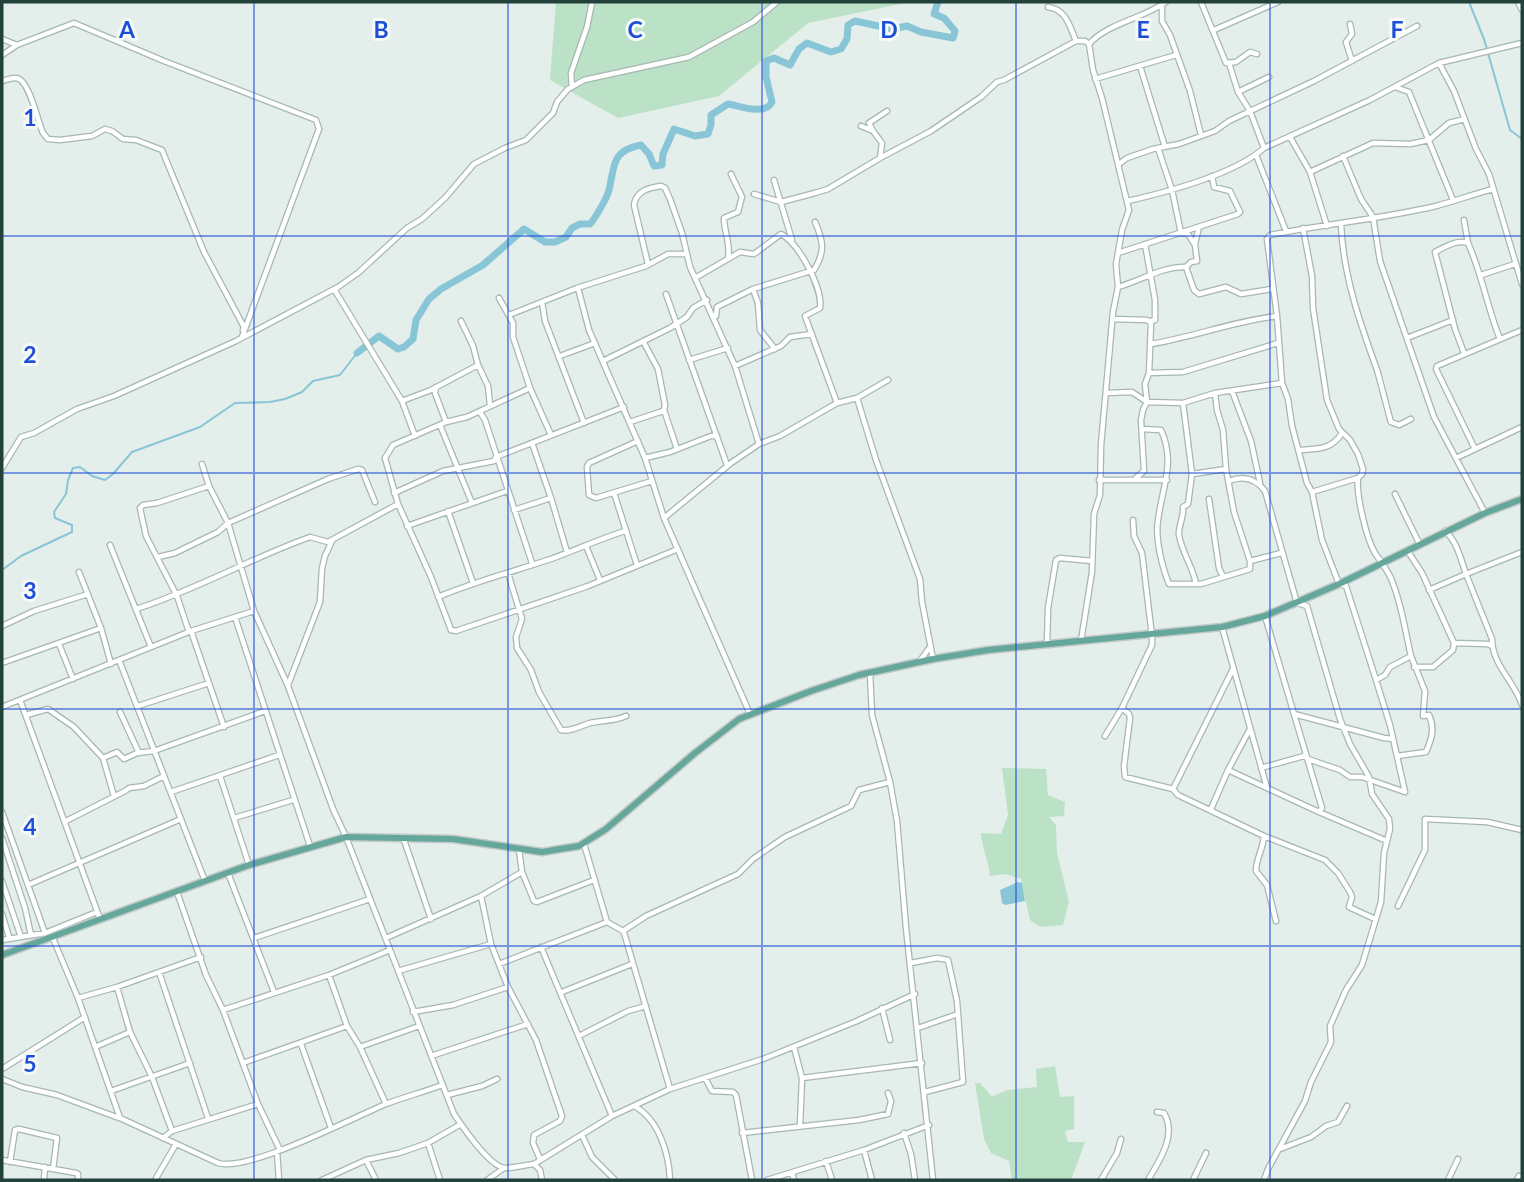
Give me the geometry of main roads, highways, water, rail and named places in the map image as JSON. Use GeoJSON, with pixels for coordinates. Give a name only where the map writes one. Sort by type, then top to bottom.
{"type":"FeatureCollection","features":[{"type":"Feature","properties":{"kind":"main road"},"geometry":{"type":"LineString","coordinates":[[2,955],[99,916],[310,846],[346,837],[471,840],[519,850],[552,852],[584,844],[606,829],[721,733],[750,715],[836,682],[933,659],[988,650],[1152,636],[1222,627],[1265,616],[1339,584],[1445,531],[1522,499]]}},
{"type":"Feature","properties":{"kind":"water"},"geometry":{"type":"Polygon","coordinates":[[[1018,882],[1022,883],[1025,901],[1005,905],[1002,903],[1000,890],[1018,882]]]}},
{"type":"Feature","properties":{"kind":"waterway"},"geometry":{"type":"LineString","coordinates":[[357,353],[379,336],[398,349],[404,347],[413,339],[416,320],[429,299],[483,265],[524,229],[545,242],[555,242],[566,237],[572,228],[580,224],[590,224],[608,193],[616,160],[624,151],[641,145],[654,166],[662,165],[663,154],[674,129],[695,136],[708,134],[711,115],[728,104],[752,109],[769,106],[772,102],[766,77],[766,61],[774,58],[790,65],[799,49],[807,43],[831,52],[841,49],[847,39],[848,25],[855,21],[892,29],[907,26],[921,32],[953,38],[955,31],[944,18],[934,14],[938,2]]}},
{"type":"Feature","properties":{"kind":"waterway"},"geometry":{"type":"LineString","coordinates":[[1469,2],[1484,39],[1510,130],[1522,139]]}},
{"type":"Feature","properties":{"kind":"waterway"},"geometry":{"type":"LineString","coordinates":[[2,570],[21,556],[72,532],[72,525],[55,518],[54,512],[66,494],[73,468],[80,467],[92,476],[105,480],[132,452],[200,427],[235,403],[270,402],[302,392],[313,381],[340,375],[357,353]]}}]}
